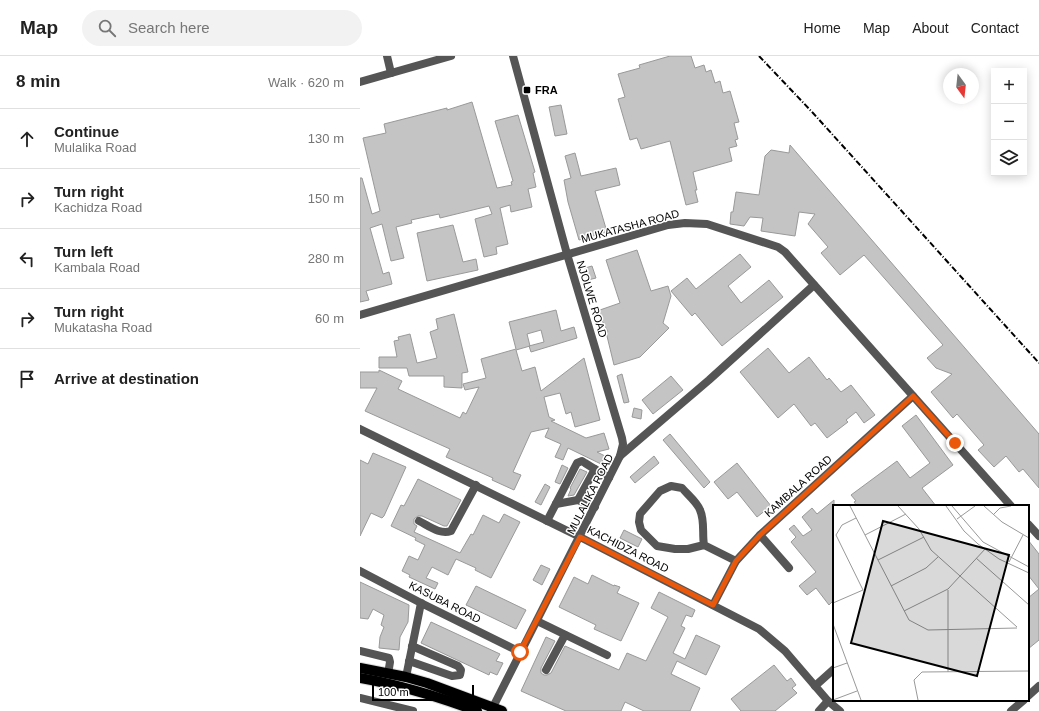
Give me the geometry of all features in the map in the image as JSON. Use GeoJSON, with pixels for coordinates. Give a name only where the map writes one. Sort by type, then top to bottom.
{"type":"FeatureCollection","features":[{"type":"Feature","properties":{"kind":"main road"},"geometry":{"type":"LineString","coordinates":[[360,668],[406,678],[441,688],[495,710]]}},
{"type":"Feature","properties":{"kind":"main road"},"geometry":{"type":"LineString","coordinates":[[360,678],[382,682],[425,694],[477,711]]}},
{"type":"Feature","properties":{"kind":"street"},"geometry":{"type":"LineString","coordinates":[[387,56],[391,73]]}},
{"type":"Feature","properties":{"kind":"street"},"geometry":{"type":"LineString","coordinates":[[360,82],[450,56]]}},
{"type":"Feature","properties":{"kind":"street","name":"NJOLWE ROAD"},"geometry":{"type":"LineString","coordinates":[[513,56],[567,254],[622,438],[623,444],[620,456]]}},
{"type":"Feature","properties":{"kind":"street","name":"MUKATASHA ROAD"},"geometry":{"type":"LineString","coordinates":[[360,315],[668,225],[685,223],[707,224],[778,247],[790,257],[1010,505]]}},
{"type":"Feature","properties":{"kind":"street","name":"MULALIKA ROAD"},"geometry":{"type":"LineString","coordinates":[[495,710],[520,652],[620,456],[709,380],[814,285]]}},
{"type":"Feature","properties":{"kind":"street","name":"KAMBALA ROAD"},"geometry":{"type":"LineString","coordinates":[[713,605],[736,561],[760,535],[913,396]]}},
{"type":"Feature","properties":{"kind":"street","name":"KACHIDZA ROAD"},"geometry":{"type":"LineString","coordinates":[[360,430],[476,485],[759,629],[774,641],[801,668],[828,701],[840,711]]}},
{"type":"Feature","properties":{"kind":"street"},"geometry":{"type":"LineString","coordinates":[[547,521],[577,463],[582,461],[609,478]]}},
{"type":"Feature","properties":{"kind":"street"},"geometry":{"type":"LineString","coordinates":[[578,500],[595,469]]}},
{"type":"Feature","properties":{"kind":"street"},"geometry":{"type":"LineString","coordinates":[[419,522],[440,532],[445,533],[451,531],[476,485]]}},
{"type":"Feature","properties":{"kind":"street"},"geometry":{"type":"LineString","coordinates":[[704,545],[702,536],[703,524],[700,510],[682,488],[671,486],[660,491],[640,514],[639,522],[641,530],[657,546],[675,549],[688,549],[704,545],[736,561]]}},
{"type":"Feature","properties":{"kind":"street"},"geometry":{"type":"LineString","coordinates":[[556,504],[578,500],[595,507]]}},
{"type":"Feature","properties":{"kind":"street"},"geometry":{"type":"LineString","coordinates":[[1029,525],[1039,536]]}},
{"type":"Feature","properties":{"kind":"street"},"geometry":{"type":"LineString","coordinates":[[760,535],[789,568]]}},
{"type":"Feature","properties":{"kind":"street","name":"KASUBA ROAD"},"geometry":{"type":"LineString","coordinates":[[360,571],[520,652]]}},
{"type":"Feature","properties":{"kind":"street"},"geometry":{"type":"LineString","coordinates":[[406,678],[421,603]]}},
{"type":"Feature","properties":{"kind":"street"},"geometry":{"type":"LineString","coordinates":[[537,621],[607,655]]}},
{"type":"Feature","properties":{"kind":"street"},"geometry":{"type":"LineString","coordinates":[[546,670],[565,635]]}},
{"type":"Feature","properties":{"kind":"street"},"geometry":{"type":"LineString","coordinates":[[409,661],[452,676],[460,675],[461,670],[458,666],[412,646]]}},
{"type":"Feature","properties":{"kind":"street"},"geometry":{"type":"LineString","coordinates":[[360,651],[389,658],[390,662],[388,674]]}},
{"type":"Feature","properties":{"kind":"street"},"geometry":{"type":"LineString","coordinates":[[815,686],[833,670]]}},
{"type":"Feature","properties":{"kind":"street"},"geometry":{"type":"LineString","coordinates":[[1029,695],[1039,686]]}},
{"type":"Feature","properties":{"kind":"street"},"geometry":{"type":"LineString","coordinates":[[360,698],[413,711]]}},
{"type":"Feature","properties":{"kind":"street"},"geometry":{"type":"LineString","coordinates":[[819,711],[828,701]]}},
{"type":"Feature","properties":{"kind":"street"},"geometry":{"type":"LineString","coordinates":[[1011,711],[1023,701]]}},
{"type":"Feature","properties":{"kind":"building"},"geometry":{"type":"Polygon","coordinates":[[[670,56],[691,56],[695,68],[704,65],[706,72],[711,70],[715,83],[720,81],[723,93],[730,91],[739,122],[734,123],[738,139],[735,140],[737,146],[729,148],[732,161],[693,172],[698,202],[686,205],[670,141],[641,149],[637,138],[630,140],[618,99],[625,97],[618,74],[640,68],[639,65],[670,56]]]}},
{"type":"Feature","properties":{"kind":"building"},"geometry":{"type":"Polygon","coordinates":[[[472,102],[497,188],[512,185],[511,182],[513,181],[495,121],[518,115],[535,172],[533,173],[536,187],[528,189],[532,207],[511,212],[510,205],[500,208],[508,244],[496,247],[497,254],[484,257],[475,219],[492,214],[489,206],[440,218],[439,214],[411,220],[412,223],[396,227],[404,258],[391,261],[382,224],[370,228],[383,274],[389,272],[392,284],[366,291],[369,300],[360,302],[360,178],[362,178],[372,214],[380,211],[363,138],[386,133],[384,124],[447,108],[447,110],[472,102]]]}},
{"type":"Feature","properties":{"kind":"building"},"geometry":{"type":"Polygon","coordinates":[[[561,105],[567,134],[555,136],[549,107],[561,105]]]}},
{"type":"Feature","properties":{"kind":"building"},"geometry":{"type":"Polygon","coordinates":[[[790,145],[1039,434],[1039,488],[1023,469],[1019,472],[1006,456],[994,467],[978,450],[984,445],[957,414],[953,418],[931,392],[952,374],[936,368],[927,358],[943,345],[864,255],[840,275],[821,253],[828,247],[808,224],[815,214],[799,212],[795,236],[761,231],[763,218],[750,217],[744,226],[730,224],[731,212],[733,212],[736,192],[759,195],[765,156],[771,150],[789,153],[790,145]]]}},
{"type":"Feature","properties":{"kind":"building"},"geometry":{"type":"Polygon","coordinates":[[[575,153],[581,176],[616,168],[620,185],[595,191],[607,232],[579,240],[568,202],[564,180],[571,178],[565,156],[575,153]]]}},
{"type":"Feature","properties":{"kind":"building"},"geometry":{"type":"Polygon","coordinates":[[[453,225],[463,262],[476,259],[478,270],[427,281],[417,233],[453,225]]]}},
{"type":"Feature","properties":{"kind":"building"},"geometry":{"type":"Polygon","coordinates":[[[637,250],[651,291],[668,286],[671,296],[663,323],[669,328],[640,357],[614,365],[606,332],[608,332],[597,311],[620,303],[606,260],[637,250]]]}},
{"type":"Feature","properties":{"kind":"building"},"geometry":{"type":"Polygon","coordinates":[[[740,254],[751,267],[728,286],[741,303],[769,280],[783,297],[722,346],[695,313],[692,316],[671,291],[687,278],[696,289],[740,254]]]}},
{"type":"Feature","properties":{"kind":"building"},"geometry":{"type":"Polygon","coordinates":[[[592,266],[596,278],[588,280],[585,268],[592,266]]]}},
{"type":"Feature","properties":{"kind":"building"},"geometry":{"type":"Polygon","coordinates":[[[556,310],[561,331],[574,327],[577,338],[531,352],[529,346],[516,350],[522,371],[535,367],[541,391],[584,358],[600,420],[575,427],[571,412],[566,414],[560,393],[544,397],[549,417],[555,420],[551,421],[586,438],[604,433],[609,449],[597,452],[605,456],[601,464],[568,448],[563,460],[555,457],[561,444],[545,437],[549,428],[531,432],[513,472],[521,475],[514,490],[492,480],[493,478],[446,457],[450,449],[365,411],[377,388],[360,388],[360,372],[379,372],[379,370],[402,381],[398,389],[460,418],[463,412],[466,414],[479,387],[465,390],[463,384],[486,378],[481,359],[516,349],[509,322],[556,310]],[[541,330],[527,334],[530,346],[544,342],[541,330]]]}},
{"type":"Feature","properties":{"kind":"building"},"geometry":{"type":"Polygon","coordinates":[[[454,314],[468,372],[462,373],[462,388],[444,387],[444,376],[409,376],[407,368],[379,368],[379,357],[397,357],[394,341],[399,340],[398,337],[410,334],[417,363],[437,358],[430,332],[438,329],[436,319],[454,314]]]}},
{"type":"Feature","properties":{"kind":"building"},"geometry":{"type":"Polygon","coordinates":[[[768,348],[789,373],[809,357],[827,380],[829,378],[841,392],[851,385],[875,415],[864,423],[856,412],[846,420],[848,422],[827,438],[815,423],[811,426],[794,404],[778,418],[740,372],[768,348]]]}},
{"type":"Feature","properties":{"kind":"building"},"geometry":{"type":"Polygon","coordinates":[[[622,374],[629,402],[624,403],[617,376],[622,374]]]}},
{"type":"Feature","properties":{"kind":"building"},"geometry":{"type":"Polygon","coordinates":[[[671,376],[683,390],[653,414],[642,400],[671,376]]]}},
{"type":"Feature","properties":{"kind":"building"},"geometry":{"type":"Polygon","coordinates":[[[634,408],[642,410],[641,419],[632,417],[634,408]]]}},
{"type":"Feature","properties":{"kind":"building"},"geometry":{"type":"Polygon","coordinates":[[[916,415],[953,465],[922,488],[935,505],[856,505],[854,502],[856,501],[851,495],[897,461],[910,478],[930,463],[902,426],[916,415]]]}},
{"type":"Feature","properties":{"kind":"building"},"geometry":{"type":"Polygon","coordinates":[[[670,434],[710,482],[704,488],[663,440],[670,434]]]}},
{"type":"Feature","properties":{"kind":"building"},"geometry":{"type":"Polygon","coordinates":[[[373,453],[406,467],[384,516],[382,518],[371,513],[360,536],[360,460],[368,464],[373,453]]]}},
{"type":"Feature","properties":{"kind":"building"},"geometry":{"type":"Polygon","coordinates":[[[654,456],[659,463],[635,483],[630,477],[654,456]]]}},
{"type":"Feature","properties":{"kind":"building"},"geometry":{"type":"Polygon","coordinates":[[[737,463],[771,506],[757,517],[737,492],[728,499],[714,482],[737,463]]]}},
{"type":"Feature","properties":{"kind":"building"},"geometry":{"type":"Polygon","coordinates":[[[562,465],[568,468],[560,484],[555,482],[562,465]]]}},
{"type":"Feature","properties":{"kind":"building"},"geometry":{"type":"Polygon","coordinates":[[[580,469],[587,472],[574,495],[568,496],[571,489],[570,488],[580,469]]]}},
{"type":"Feature","properties":{"kind":"building"},"geometry":{"type":"Polygon","coordinates":[[[418,479],[461,500],[447,526],[422,516],[418,516],[414,519],[414,524],[417,526],[414,532],[460,553],[471,534],[473,535],[483,515],[499,523],[504,514],[520,522],[491,578],[475,570],[476,568],[456,559],[448,575],[432,567],[426,578],[438,583],[435,589],[409,577],[410,575],[402,571],[409,556],[418,560],[425,545],[415,540],[416,538],[391,526],[401,505],[404,506],[418,479]]]}},
{"type":"Feature","properties":{"kind":"building"},"geometry":{"type":"Polygon","coordinates":[[[545,484],[550,487],[541,505],[535,502],[545,484]]]}},
{"type":"Feature","properties":{"kind":"building"},"geometry":{"type":"Polygon","coordinates":[[[834,500],[833,601],[829,605],[816,588],[807,595],[799,586],[816,572],[791,542],[796,537],[789,529],[794,525],[803,536],[812,530],[802,517],[812,508],[817,514],[834,500]]]}},
{"type":"Feature","properties":{"kind":"building"},"geometry":{"type":"Polygon","coordinates":[[[624,530],[642,539],[638,547],[620,538],[624,530]]]}},
{"type":"Feature","properties":{"kind":"building"},"geometry":{"type":"Polygon","coordinates":[[[1029,541],[1039,554],[1039,589],[1029,576],[1029,541]]]}},
{"type":"Feature","properties":{"kind":"building"},"geometry":{"type":"Polygon","coordinates":[[[541,565],[550,569],[542,585],[533,580],[541,565]]]}},
{"type":"Feature","properties":{"kind":"building"},"geometry":{"type":"Polygon","coordinates":[[[592,575],[614,586],[620,587],[617,593],[639,603],[621,641],[594,629],[596,625],[559,607],[574,577],[588,584],[592,575]]]}},
{"type":"Feature","properties":{"kind":"building"},"geometry":{"type":"Polygon","coordinates":[[[360,582],[409,605],[408,622],[400,637],[399,650],[379,648],[380,637],[384,627],[381,625],[384,615],[373,609],[368,619],[360,618],[360,582]]]}},
{"type":"Feature","properties":{"kind":"building"},"geometry":{"type":"Polygon","coordinates":[[[476,586],[526,610],[516,629],[466,605],[476,586]]]}},
{"type":"Feature","properties":{"kind":"building"},"geometry":{"type":"Polygon","coordinates":[[[1039,589],[1039,640],[1029,648],[1029,597],[1039,589]]]}},
{"type":"Feature","properties":{"kind":"building"},"geometry":{"type":"Polygon","coordinates":[[[659,592],[695,610],[692,617],[686,615],[681,626],[685,628],[673,653],[685,659],[696,635],[720,646],[706,675],[677,661],[671,674],[700,688],[690,711],[644,711],[625,702],[621,711],[566,711],[521,691],[546,637],[555,641],[541,668],[541,673],[544,675],[551,673],[565,646],[619,670],[627,653],[646,661],[668,617],[651,608],[659,592]]]}},
{"type":"Feature","properties":{"kind":"building"},"geometry":{"type":"Polygon","coordinates":[[[431,622],[500,654],[496,661],[503,663],[497,675],[490,672],[489,675],[421,643],[431,622]]]}},
{"type":"Feature","properties":{"kind":"building"},"geometry":{"type":"Polygon","coordinates":[[[774,665],[787,681],[791,678],[796,685],[792,688],[797,693],[775,711],[741,711],[731,699],[774,665]]]}},
{"type":"Feature","properties":{"kind":"railway"},"geometry":{"type":"LineString","coordinates":[[759,56],[813,113],[1039,363]]}},
{"type":"Feature","properties":{"kind":"place","name":"FRA"},"geometry":{"type":"Point","coordinates":[527,90]}},
{"type":"Feature","properties":{"kind":"route"},"geometry":{"type":"LineString","coordinates":[[520,652],[580,537],[713,605],[736,561],[760,535],[913,396],[955,443]]}}]}
